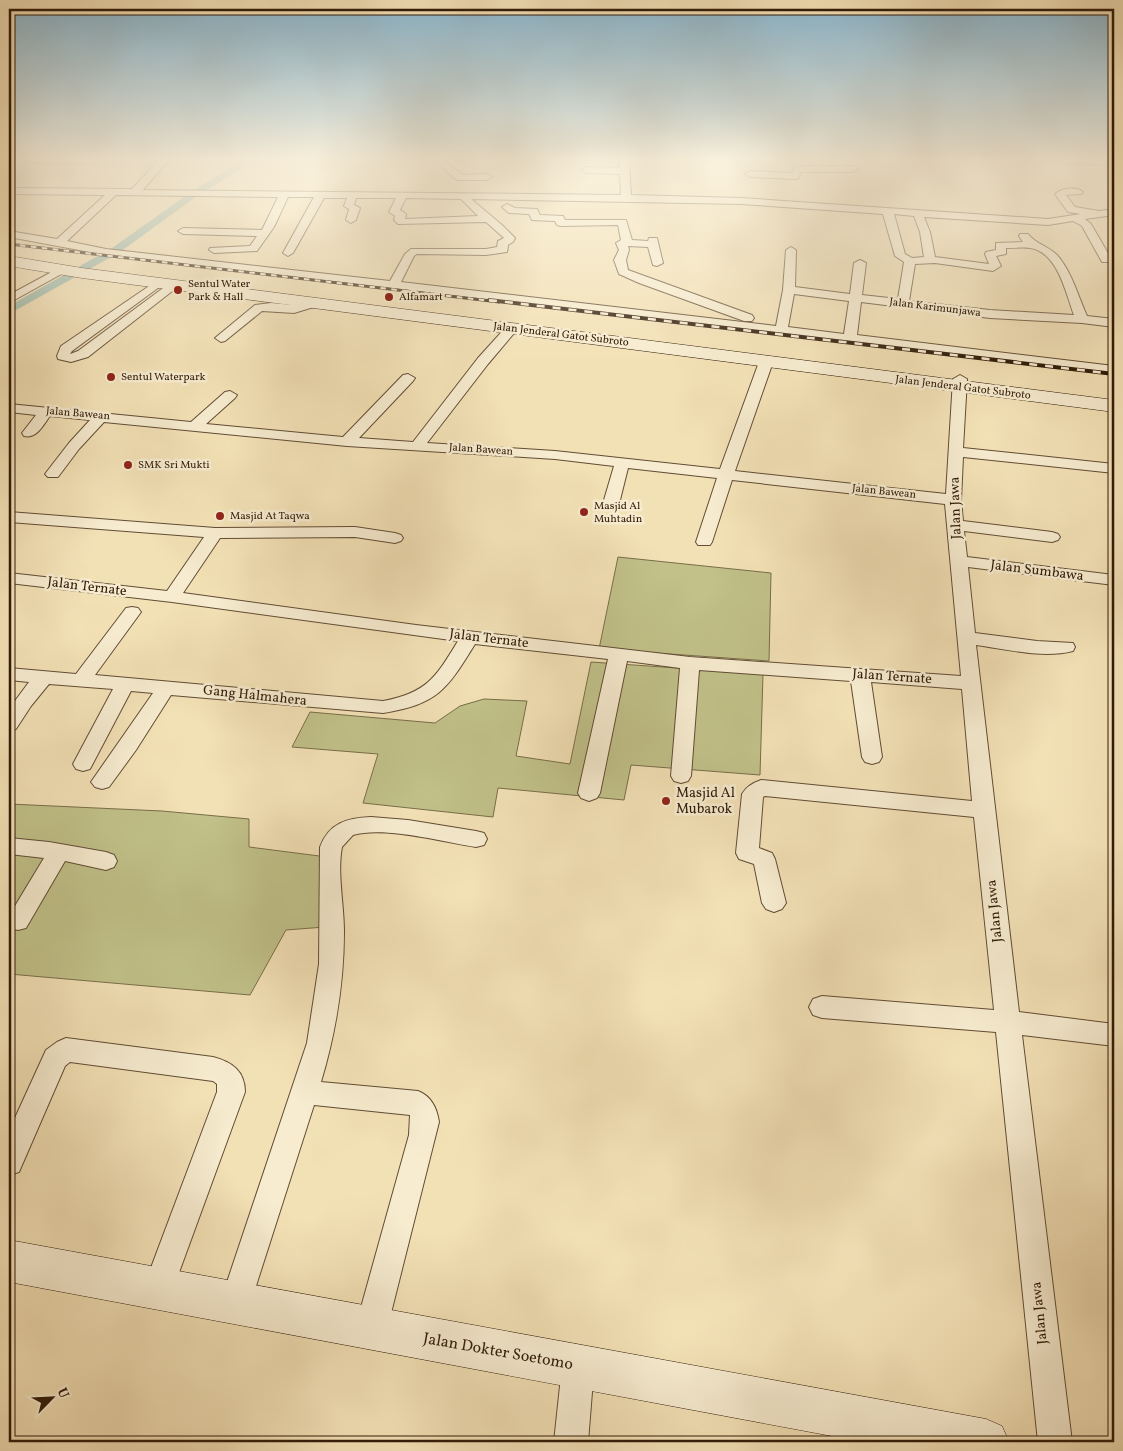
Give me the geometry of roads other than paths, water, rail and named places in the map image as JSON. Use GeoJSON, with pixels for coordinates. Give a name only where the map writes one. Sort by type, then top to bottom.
{"type":"FeatureCollection","features":[{"type":"Feature","properties":{"kind":"main road","name":"Jalan Jenderal Gatot Subroto"},"geometry":{"type":"LineString","coordinates":[[9,253],[76,269],[277,303],[313,303],[479,321],[511,329],[766,362],[959,383],[1114,397]]}},
{"type":"Feature","properties":{"kind":"main road","name":"Jalan Jenderal Gatot Subroto"},"geometry":{"type":"LineString","coordinates":[[9,261],[959,383],[1114,406]]}},
{"type":"Feature","properties":{"kind":"main road","name":"Jalan Dokter Soetomo"},"geometry":{"type":"LineString","coordinates":[[9,1262],[578,1367],[882,1433],[986,1442]]}},
{"type":"Feature","properties":{"kind":"street"},"geometry":{"type":"LineString","coordinates":[[59,243],[78,226]]}},
{"type":"Feature","properties":{"kind":"street"},"geometry":{"type":"LineString","coordinates":[[214,250],[253,249],[269,226]]}},
{"type":"Feature","properties":{"kind":"street"},"geometry":{"type":"LineString","coordinates":[[288,254],[304,226]]}},
{"type":"Feature","properties":{"kind":"street"},"geometry":{"type":"LineString","coordinates":[[394,284],[410,254],[415,251],[486,252],[503,250],[502,243],[510,239],[495,226]]}},
{"type":"Feature","properties":{"kind":"street"},"geometry":{"type":"LineString","coordinates":[[623,226],[627,243]]}},
{"type":"Feature","properties":{"kind":"street"},"geometry":{"type":"LineString","coordinates":[[892,226],[900,256],[910,261],[930,260],[992,268],[995,266],[990,254],[1002,252],[1000,246],[1032,245]]}},
{"type":"Feature","properties":{"kind":"street"},"geometry":{"type":"LineString","coordinates":[[923,226],[930,260]]}},
{"type":"Feature","properties":{"kind":"street"},"geometry":{"type":"LineString","coordinates":[[1019,226],[1027,241],[1049,254],[1059,266],[1082,319]]}},
{"type":"Feature","properties":{"kind":"street"},"geometry":{"type":"LineString","coordinates":[[1083,226],[1106,260]]}},
{"type":"Feature","properties":{"kind":"street"},"geometry":{"type":"LineString","coordinates":[[183,231],[265,233]]}},
{"type":"Feature","properties":{"kind":"street"},"geometry":{"type":"LineString","coordinates":[[9,234],[111,252],[781,327],[850,339],[1114,370]]}},
{"type":"Feature","properties":{"kind":"street"},"geometry":{"type":"LineString","coordinates":[[657,263],[653,242],[621,244],[624,250],[620,260],[620,269],[626,274],[744,316],[781,327]]}},
{"type":"Feature","properties":{"kind":"street"},"geometry":{"type":"LineString","coordinates":[[781,327],[789,290],[791,250]]}},
{"type":"Feature","properties":{"kind":"street"},"geometry":{"type":"LineString","coordinates":[[903,304],[910,261]]}},
{"type":"Feature","properties":{"kind":"street"},"geometry":{"type":"LineString","coordinates":[[850,339],[857,298],[860,263]]}},
{"type":"Feature","properties":{"kind":"street"},"geometry":{"type":"LineString","coordinates":[[9,300],[76,269]]}},
{"type":"Feature","properties":{"kind":"street"},"geometry":{"type":"LineString","coordinates":[[166,284],[83,354],[71,358],[63,356],[66,349],[166,284]]}},
{"type":"Feature","properties":{"kind":"street","name":"Jalan Karimunjawa"},"geometry":{"type":"LineString","coordinates":[[789,290],[990,314],[1082,319],[1114,323]]}},
{"type":"Feature","properties":{"kind":"street"},"geometry":{"type":"LineString","coordinates":[[221,338],[260,308],[277,303]]}},
{"type":"Feature","properties":{"kind":"street"},"geometry":{"type":"LineString","coordinates":[[418,446],[483,361],[511,329]]}},
{"type":"Feature","properties":{"kind":"street"},"geometry":{"type":"LineString","coordinates":[[704,542],[766,362]]}},
{"type":"Feature","properties":{"kind":"street"},"geometry":{"type":"LineString","coordinates":[[347,442],[366,415],[408,378]]}},
{"type":"Feature","properties":{"kind":"street","name":"Jalan Jawa"},"geometry":{"type":"LineString","coordinates":[[959,383],[953,500],[955,525],[984,810],[1055,1442]]}},
{"type":"Feature","properties":{"kind":"street"},"geometry":{"type":"LineString","coordinates":[[195,426],[230,396]]}},
{"type":"Feature","properties":{"kind":"street","name":"Jalan Bawean"},"geometry":{"type":"LineString","coordinates":[[9,408],[347,442],[555,455],[726,476],[953,500]]}},
{"type":"Feature","properties":{"kind":"street"},"geometry":{"type":"LineString","coordinates":[[29,432],[47,411]]}},
{"type":"Feature","properties":{"kind":"street"},"geometry":{"type":"LineString","coordinates":[[54,474],[74,446],[102,416]]}},
{"type":"Feature","properties":{"kind":"street"},"geometry":{"type":"LineString","coordinates":[[956,452],[1114,468]]}},
{"type":"Feature","properties":{"kind":"street"},"geometry":{"type":"LineString","coordinates":[[612,500],[622,464]]}},
{"type":"Feature","properties":{"kind":"street"},"geometry":{"type":"LineString","coordinates":[[9,517],[214,533],[355,532],[395,538]]}},
{"type":"Feature","properties":{"kind":"street"},"geometry":{"type":"LineString","coordinates":[[955,525],[1052,537]]}},
{"type":"Feature","properties":{"kind":"street"},"geometry":{"type":"LineString","coordinates":[[172,597],[214,533]]}},
{"type":"Feature","properties":{"kind":"street","name":"Jalan Sumbawa"},"geometry":{"type":"LineString","coordinates":[[960,561],[1114,580]]}},
{"type":"Feature","properties":{"kind":"street","name":"Jalan Ternate"},"geometry":{"type":"LineString","coordinates":[[9,578],[690,663],[971,683]]}},
{"type":"Feature","properties":{"kind":"street"},"geometry":{"type":"LineString","coordinates":[[82,679],[132,612]]}},
{"type":"Feature","properties":{"kind":"street","name":"Gang Halmahera"},"geometry":{"type":"LineString","coordinates":[[9,674],[82,679],[351,706],[396,706],[430,693],[440,683],[470,637]]}},
{"type":"Feature","properties":{"kind":"street"},"geometry":{"type":"LineString","coordinates":[[967,638],[1037,647],[1066,647]]}},
{"type":"Feature","properties":{"kind":"street"},"geometry":{"type":"LineString","coordinates":[[590,794],[619,654]]}},
{"type":"Feature","properties":{"kind":"street"},"geometry":{"type":"LineString","coordinates":[[681,776],[690,663]]}},
{"type":"Feature","properties":{"kind":"street"},"geometry":{"type":"LineString","coordinates":[[860,675],[872,757]]}},
{"type":"Feature","properties":{"kind":"street"},"geometry":{"type":"LineString","coordinates":[[9,724],[44,676]]}},
{"type":"Feature","properties":{"kind":"street"},"geometry":{"type":"LineString","coordinates":[[83,764],[125,684]]}},
{"type":"Feature","properties":{"kind":"street"},"geometry":{"type":"LineString","coordinates":[[102,782],[129,745],[166,687]]}},
{"type":"Feature","properties":{"kind":"street"},"geometry":{"type":"LineString","coordinates":[[774,903],[764,859],[747,853],[753,794],[761,788],[984,810]]}},
{"type":"Feature","properties":{"kind":"street"},"geometry":{"type":"LineString","coordinates":[[236,1303],[320,1043],[329,999],[332,914],[330,852],[336,837],[345,829],[358,825],[378,825],[476,839]]}},
{"type":"Feature","properties":{"kind":"street"},"geometry":{"type":"LineString","coordinates":[[9,846],[60,852],[106,861]]}},
{"type":"Feature","properties":{"kind":"street"},"geometry":{"type":"LineString","coordinates":[[18,921],[60,852]]}},
{"type":"Feature","properties":{"kind":"street"},"geometry":{"type":"LineString","coordinates":[[822,1007],[1008,1022],[1114,1035]]}},
{"type":"Feature","properties":{"kind":"street"},"geometry":{"type":"LineString","coordinates":[[9,1162],[55,1058],[66,1050],[213,1069],[227,1073],[230,1078],[231,1092],[158,1289]]}},
{"type":"Feature","properties":{"kind":"street"},"geometry":{"type":"LineString","coordinates":[[304,1092],[402,1103],[418,1103],[424,1111],[426,1122],[423,1135],[371,1329]]}},
{"type":"Feature","properties":{"kind":"street"},"geometry":{"type":"LineString","coordinates":[[571,1442],[578,1367]]}},
{"type":"Feature","properties":{"kind":"waterway"},"geometry":{"type":"LineString","coordinates":[[9,311],[116,250],[150,226]]}},
{"type":"Feature","properties":{"kind":"railway"},"geometry":{"type":"LineString","coordinates":[[9,244],[499,302]]}},
{"type":"Feature","properties":{"kind":"railway"},"geometry":{"type":"LineString","coordinates":[[489,300],[1114,374]]}},
{"type":"Feature","properties":{"kind":"place","name":"Sentul Water Park & Hall"},"geometry":{"type":"Point","coordinates":[178,290]}},
{"type":"Feature","properties":{"kind":"place","name":"Alfamart"},"geometry":{"type":"Point","coordinates":[389,297]}},
{"type":"Feature","properties":{"kind":"place","name":"Sentul Waterpark"},"geometry":{"type":"Point","coordinates":[111,377]}},
{"type":"Feature","properties":{"kind":"place","name":"SMK Sri Mukti"},"geometry":{"type":"Point","coordinates":[128,465]}},
{"type":"Feature","properties":{"kind":"place","name":"Masjid Al Muhtadin"},"geometry":{"type":"Point","coordinates":[584,512]}},
{"type":"Feature","properties":{"kind":"place","name":"Masjid At Taqwa"},"geometry":{"type":"Point","coordinates":[220,516]}},
{"type":"Feature","properties":{"kind":"place","name":"Masjid Al Mubarok"},"geometry":{"type":"Point","coordinates":[666,801]}}]}
